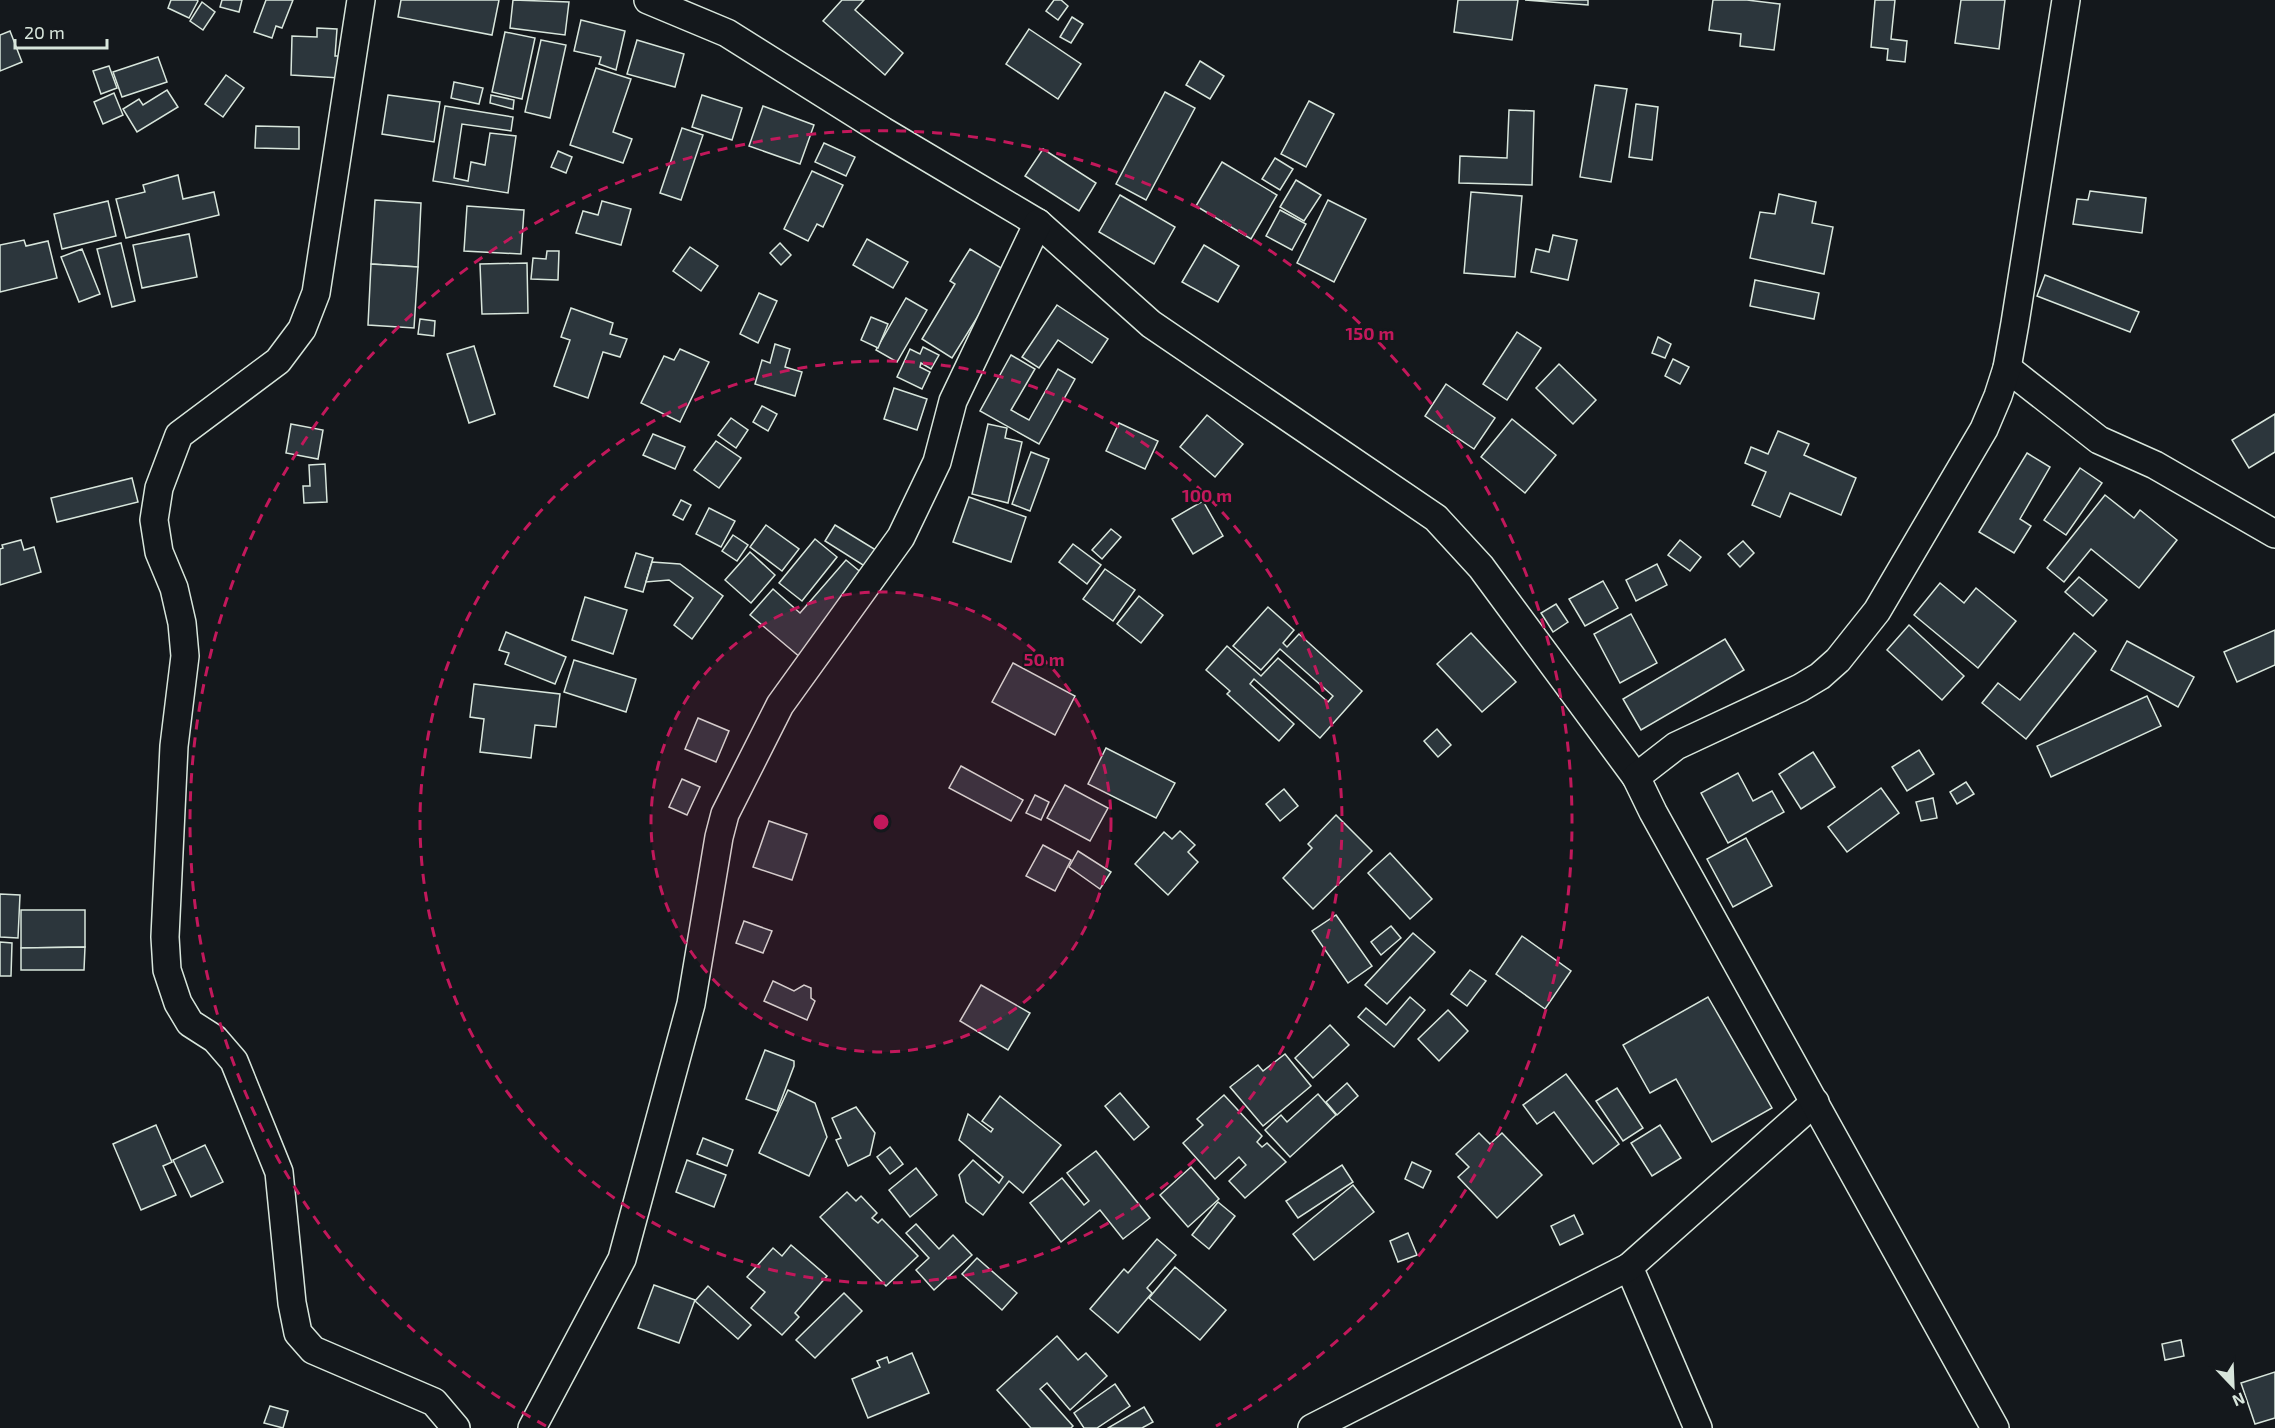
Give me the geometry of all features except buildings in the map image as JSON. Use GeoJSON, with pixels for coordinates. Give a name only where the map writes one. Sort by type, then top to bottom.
{"type":"FeatureCollection","features":[{"type":"Feature","properties":{"kind":"street"},"geometry":{"type":"LineString","coordinates":[[361,0],[316,293],[302,329],[278,361],[179,435],[159,488],[154,520],[159,552],[176,597],[182,623],[185,656],[174,746],[165,937],[167,970],[178,1004],[190,1023],[215,1039],[234,1061],[279,1172],[292,1303],[298,1333],[313,1350],[434,1402],[456,1428]]}},
{"type":"Feature","properties":{"kind":"street"},"geometry":{"type":"LineString","coordinates":[[648,0],[727,33],[883,131],[1038,223],[1150,324],[1436,518],[1481,567],[1636,777],[1653,812],[1995,1428]]}},
{"type":"Feature","properties":{"kind":"street"},"geometry":{"type":"LineString","coordinates":[[1636,777],[1676,746],[1800,688],[1820,676],[1838,660],[1877,611],[1984,429],[2007,368],[2066,0]]}},
{"type":"Feature","properties":{"kind":"street"},"geometry":{"type":"LineString","coordinates":[[532,1428],[622,1259],[692,1004],[719,837],[725,814],[780,705],[901,537],[937,462],[953,401],[1038,223]]}},
{"type":"Feature","properties":{"kind":"street"},"geometry":{"type":"LineString","coordinates":[[2007,368],[2099,440],[2155,465],[2275,534]]}},
{"type":"Feature","properties":{"kind":"street"},"geometry":{"type":"LineString","coordinates":[[1312,1428],[1629,1267],[1815,1102]]}},
{"type":"Feature","properties":{"kind":"street"},"geometry":{"type":"LineString","coordinates":[[1629,1267],[1698,1428]]}}]}
